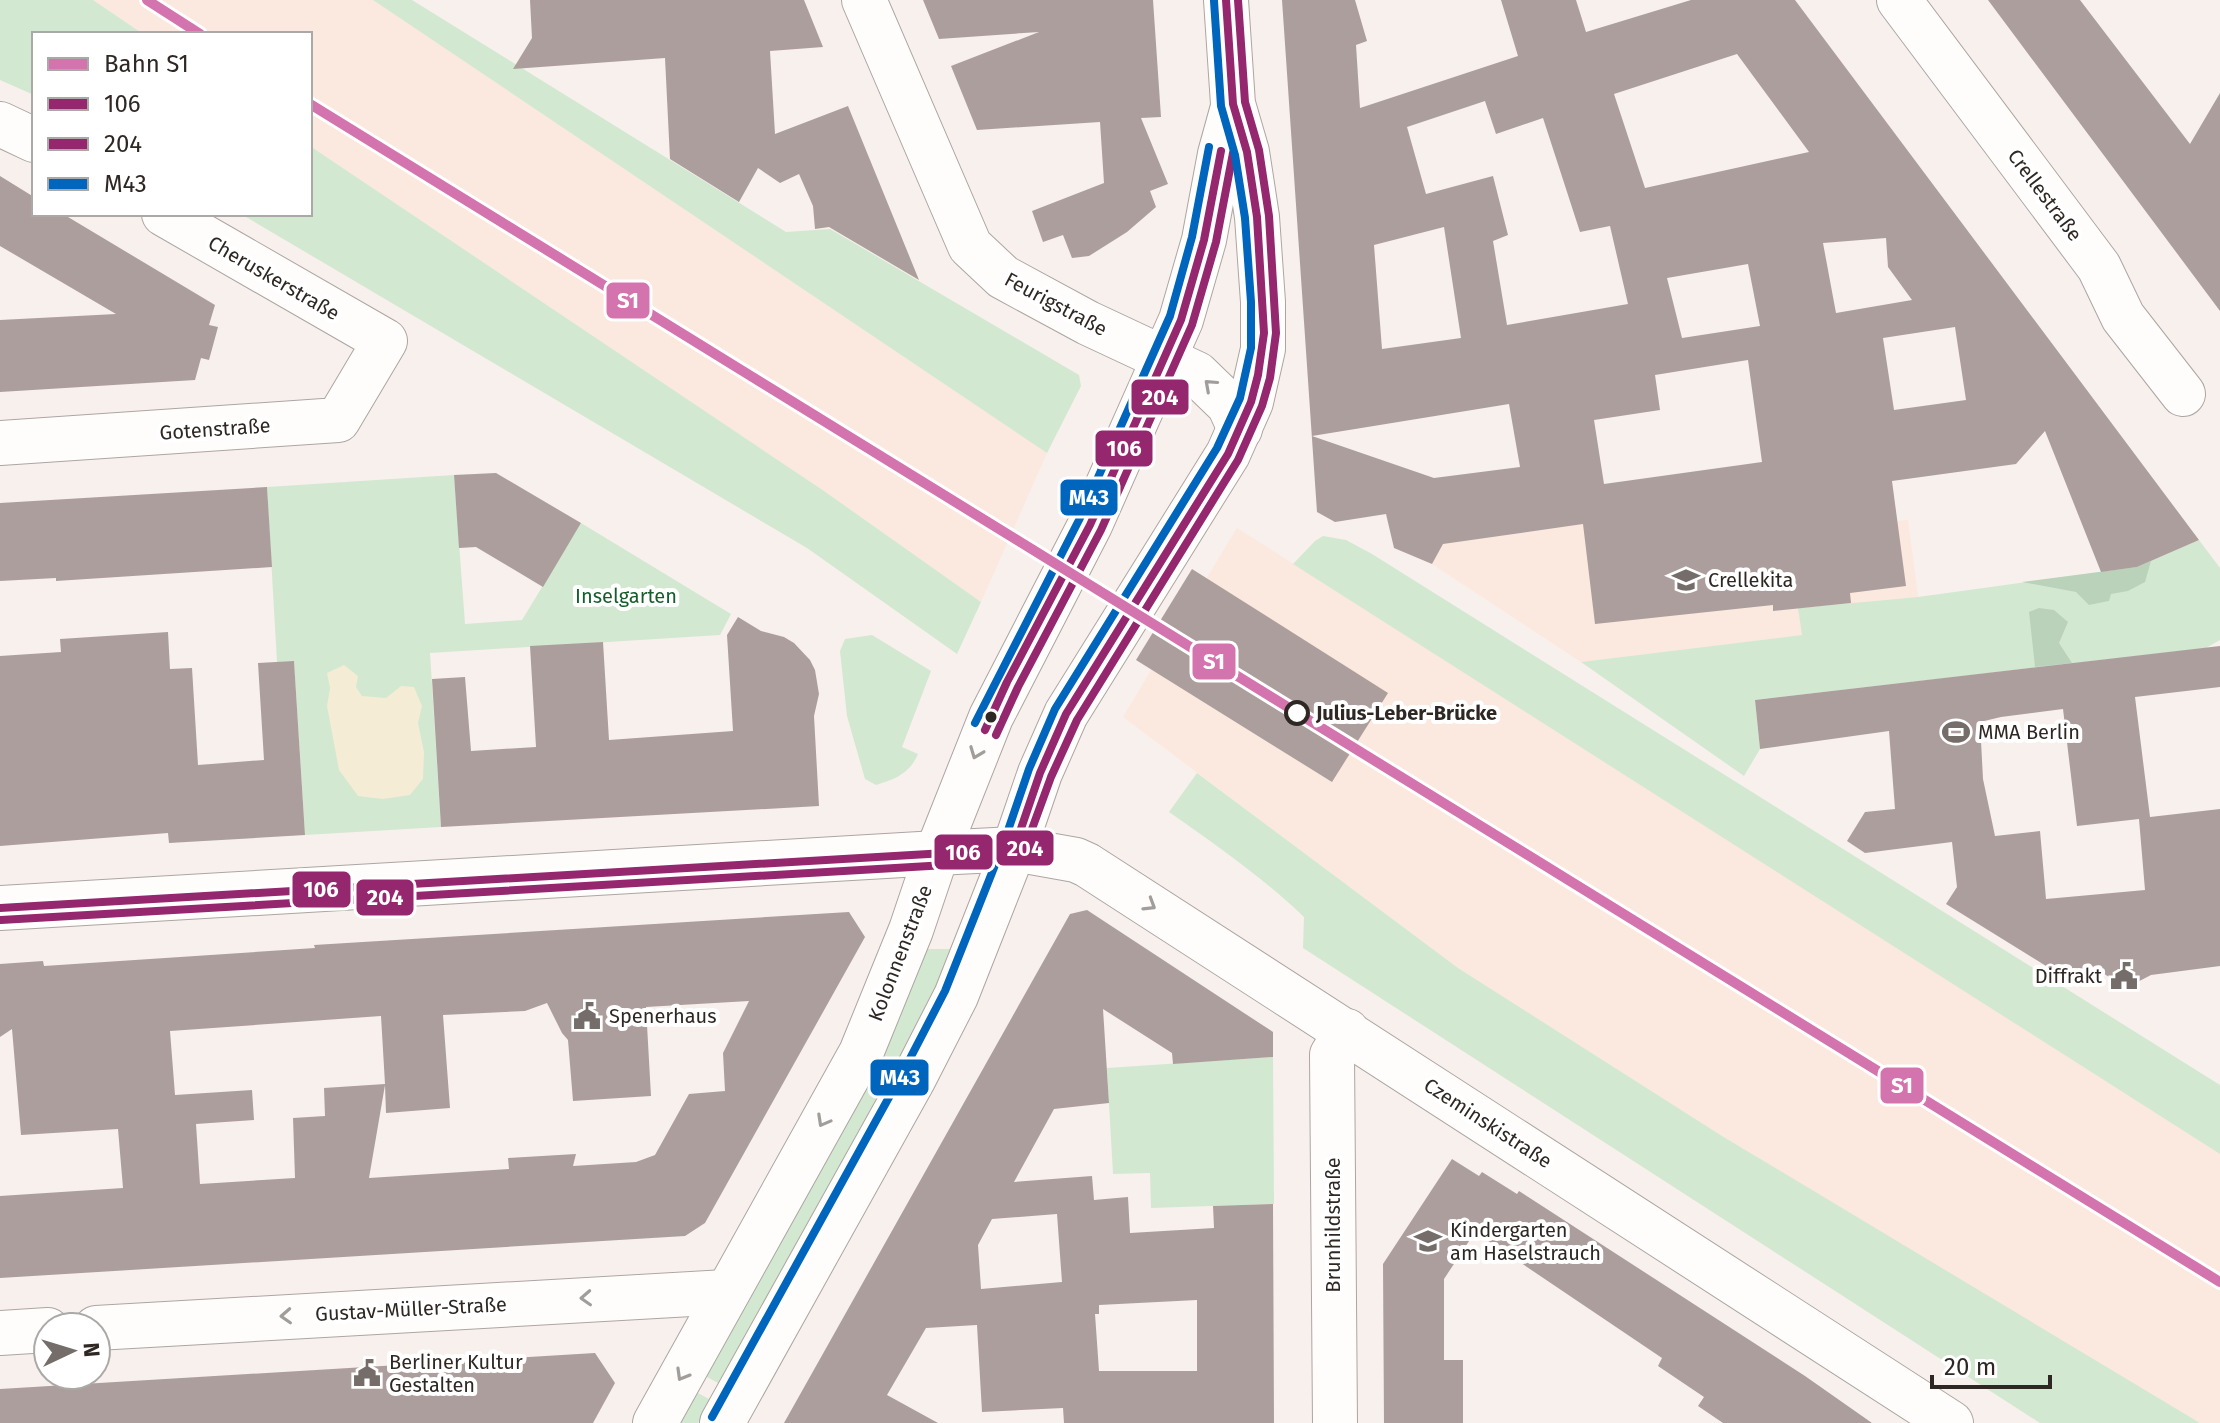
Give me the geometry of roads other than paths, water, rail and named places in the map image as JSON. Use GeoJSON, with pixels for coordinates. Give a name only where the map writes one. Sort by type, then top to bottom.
{"type":"FeatureCollection","features":[{"type":"Feature","properties":{"kind":"street","name":"Feurigstraße"},"geometry":{"type":"LineString","coordinates":[[864,0],[970,246],[1003,277],[1088,323],[1197,374],[1229,405],[1240,429]]}},
{"type":"Feature","properties":{"kind":"street","name":"Kolonnenstraße"},"geometry":{"type":"LineString","coordinates":[[722,1423],[956,996],[1014,849],[1040,773],[1066,714],[1228,454],[1251,402],[1263,349],[1263,302],[1257,217],[1247,152],[1233,104],[1226,0]]}},
{"type":"Feature","properties":{"kind":"street","name":"Crellestraße"},"geometry":{"type":"LineString","coordinates":[[1899,0],[2099,267],[2123,317],[2183,394]]}},
{"type":"Feature","properties":{"kind":"street","name":"Kolonnenstraße"},"geometry":{"type":"LineString","coordinates":[[655,1423],[861,1053],[911,930],[979,746],[1007,682],[1090,525],[1181,320],[1233,104]]}},
{"type":"Feature","properties":{"kind":"street"},"geometry":{"type":"LineString","coordinates":[[0,124],[32,139]]}},
{"type":"Feature","properties":{"kind":"street","name":"Cheruskerstraße"},"geometry":{"type":"LineString","coordinates":[[167,216],[385,341]]}},
{"type":"Feature","properties":{"kind":"street","name":"Gotenstraße"},"geometry":{"type":"LineString","coordinates":[[0,443],[338,420],[385,341]]}},
{"type":"Feature","properties":{"kind":"street","name":"Czeminskistraße"},"geometry":{"type":"LineString","coordinates":[[0,908],[1014,849],[1076,860],[1347,1031],[1951,1423]]}},
{"type":"Feature","properties":{"kind":"street","name":"Brunhildstraße"},"geometry":{"type":"LineString","coordinates":[[1335,1423],[1332,1055],[1347,1031]]}},
{"type":"Feature","properties":{"kind":"street","name":"Gustav-Müller-Straße"},"geometry":{"type":"LineString","coordinates":[[112,1327],[726,1292]]}},
{"type":"Feature","properties":{"kind":"street"},"geometry":{"type":"LineString","coordinates":[[0,1333],[32,1331]]}},
{"type":"Feature","properties":{"kind":"rail line","name":"S1"},"geometry":{"type":"LineString","coordinates":[[147,0],[197,32]]}},
{"type":"Feature","properties":{"kind":"rail line","name":"S1"},"geometry":{"type":"LineString","coordinates":[[312,105],[2220,1282]]}},
{"type":"Feature","properties":{"kind":"place","name":"Crellekita"},"geometry":{"type":"Point","coordinates":[1686,580]}},
{"type":"Feature","properties":{"kind":"place","name":"Julius-Leber-Brücke"},"geometry":{"type":"Point","coordinates":[1297,713]}},
{"type":"Feature","properties":{"kind":"place","name":"MMA Berlin"},"geometry":{"type":"Point","coordinates":[1956,732]}},
{"type":"Feature","properties":{"kind":"place","name":"Diffrakt"},"geometry":{"type":"Point","coordinates":[2124,976]}},
{"type":"Feature","properties":{"kind":"place","name":"Spenerhaus"},"geometry":{"type":"Point","coordinates":[587,1016]}},
{"type":"Feature","properties":{"kind":"place","name":"Kindergarten am Haselstrauch"},"geometry":{"type":"Point","coordinates":[1428,1241]}},
{"type":"Feature","properties":{"kind":"place","name":"Berliner Kultur Gestalten"},"geometry":{"type":"Point","coordinates":[367,1373]}},
{"type":"Feature","properties":{"kind":"park label","name":"Inselgarten"},"geometry":{"type":"Point","coordinates":[626,596]}}]}
